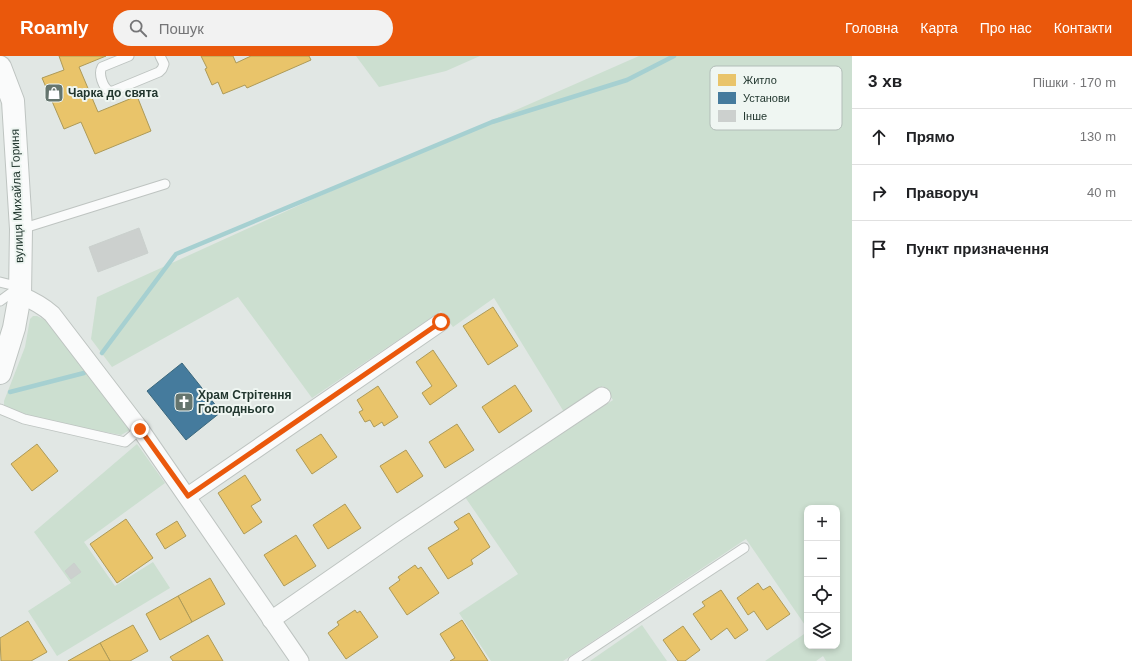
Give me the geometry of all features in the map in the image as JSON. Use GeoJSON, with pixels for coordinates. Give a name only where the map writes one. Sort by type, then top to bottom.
{"type":"FeatureCollection","features":[{"type":"Feature","properties":{"kind":"main road","name":"вулиця Михайла Гориня"},"geometry":{"type":"LineString","coordinates":[[0,67],[21,229],[10,291],[14,328],[0,373]]}},
{"type":"Feature","properties":{"kind":"street"},"geometry":{"type":"LineString","coordinates":[[10,291],[32,300],[52,314],[140,429],[188,496],[300,661]]}},
{"type":"Feature","properties":{"kind":"street"},"geometry":{"type":"LineString","coordinates":[[188,496],[441,322]]}},
{"type":"Feature","properties":{"kind":"street"},"geometry":{"type":"LineString","coordinates":[[272,620],[398,532],[602,396]]}},
{"type":"Feature","properties":{"kind":"lane"},"geometry":{"type":"LineString","coordinates":[[129,56],[102,68],[100,75],[105,89],[109,91],[114,90],[159,72],[164,64],[160,56]]}},
{"type":"Feature","properties":{"kind":"lane"},"geometry":{"type":"LineString","coordinates":[[21,229],[165,184]]}},
{"type":"Feature","properties":{"kind":"lane"},"geometry":{"type":"LineString","coordinates":[[0,409],[24,419],[125,442],[140,429]]}},
{"type":"Feature","properties":{"kind":"lane"},"geometry":{"type":"LineString","coordinates":[[572,661],[744,548]]}},
{"type":"Feature","properties":{"kind":"green space"},"geometry":{"type":"Polygon","coordinates":[[[356,56],[480,56],[446,71],[379,87],[356,56]]]}},
{"type":"Feature","properties":{"kind":"green space"},"geometry":{"type":"Polygon","coordinates":[[[639,56],[852,56],[852,661],[826,661],[823,656],[816,661],[765,661],[804,634],[804,649],[840,649],[840,505],[804,505],[804,624],[746,539],[563,661],[491,661],[459,613],[518,574],[465,497],[613,400],[603,386],[564,412],[494,298],[453,327],[441,311],[312,398],[238,297],[112,367],[91,339],[97,297],[313,199],[639,56]]]}},
{"type":"Feature","properties":{"kind":"green space"},"geometry":{"type":"Polygon","coordinates":[[[33,316],[37,316],[47,321],[132,429],[121,435],[25,417],[6,408],[4,401],[25,347],[30,319],[33,316]]]}},
{"type":"Feature","properties":{"kind":"green space"},"geometry":{"type":"Polygon","coordinates":[[[137,444],[165,483],[84,542],[115,586],[153,562],[170,588],[57,656],[28,611],[71,583],[34,532],[137,444]]]}},
{"type":"Feature","properties":{"kind":"green space"},"geometry":{"type":"Polygon","coordinates":[[[642,625],[667,661],[590,661],[642,625]]]}},
{"type":"Feature","properties":{"kind":"building: Житло"},"geometry":{"type":"Polygon","coordinates":[[[59,56],[106,56],[79,67],[98,112],[137,96],[151,131],[95,154],[81,122],[64,129],[42,78],[64,70],[59,56]]]}},
{"type":"Feature","properties":{"kind":"building: Житло"},"geometry":{"type":"Polygon","coordinates":[[[201,56],[233,56],[236,63],[251,56],[309,56],[311,60],[247,88],[245,85],[223,94],[218,82],[212,85],[205,69],[207,68],[201,56]]]}},
{"type":"Feature","properties":{"kind":"building: Житло"},"geometry":{"type":"Polygon","coordinates":[[[493,307],[518,346],[488,365],[463,326],[493,307]]]}},
{"type":"Feature","properties":{"kind":"building: Житло"},"geometry":{"type":"Polygon","coordinates":[[[433,350],[457,386],[430,405],[422,393],[432,386],[416,362],[433,350]]]}},
{"type":"Feature","properties":{"kind":"building: Житло"},"geometry":{"type":"Polygon","coordinates":[[[515,385],[532,411],[499,433],[482,407],[515,385]]]}},
{"type":"Feature","properties":{"kind":"building: Житло"},"geometry":{"type":"Polygon","coordinates":[[[378,386],[398,417],[384,426],[382,422],[374,427],[370,420],[365,422],[359,412],[363,410],[357,400],[378,386]]]}},
{"type":"Feature","properties":{"kind":"building: Житло"},"geometry":{"type":"Polygon","coordinates":[[[457,424],[474,450],[445,468],[429,442],[457,424]]]}},
{"type":"Feature","properties":{"kind":"building: Житло"},"geometry":{"type":"Polygon","coordinates":[[[321,434],[337,457],[312,474],[296,450],[321,434]]]}},
{"type":"Feature","properties":{"kind":"building: Житло"},"geometry":{"type":"Polygon","coordinates":[[[37,444],[58,471],[32,491],[11,464],[37,444]]]}},
{"type":"Feature","properties":{"kind":"building: Житло"},"geometry":{"type":"Polygon","coordinates":[[[406,450],[423,476],[397,493],[380,466],[406,450]]]}},
{"type":"Feature","properties":{"kind":"building: Житло"},"geometry":{"type":"Polygon","coordinates":[[[245,475],[261,500],[251,506],[262,522],[244,534],[218,493],[245,475]]]}},
{"type":"Feature","properties":{"kind":"building: Житло"},"geometry":{"type":"Polygon","coordinates":[[[345,504],[361,528],[328,549],[313,525],[345,504]]]}},
{"type":"Feature","properties":{"kind":"building: Житло"},"geometry":{"type":"Polygon","coordinates":[[[469,513],[490,547],[471,560],[473,564],[448,579],[428,548],[459,529],[454,522],[469,513]]]}},
{"type":"Feature","properties":{"kind":"building: Житло"},"geometry":{"type":"Polygon","coordinates":[[[126,519],[153,558],[117,583],[90,544],[126,519]]]}},
{"type":"Feature","properties":{"kind":"building: Житло"},"geometry":{"type":"Polygon","coordinates":[[[177,521],[186,536],[165,549],[156,534],[177,521]]]}},
{"type":"Feature","properties":{"kind":"building: Житло"},"geometry":{"type":"Polygon","coordinates":[[[296,535],[316,566],[284,586],[264,555],[296,535]]]}},
{"type":"Feature","properties":{"kind":"building: Житло"},"geometry":{"type":"Polygon","coordinates":[[[415,565],[418,569],[421,567],[439,593],[407,615],[389,588],[400,580],[398,577],[415,565]]]}},
{"type":"Feature","properties":{"kind":"building: Житло"},"geometry":{"type":"Polygon","coordinates":[[[210,578],[225,604],[192,622],[178,596],[210,578]]]}},
{"type":"Feature","properties":{"kind":"building: Житло"},"geometry":{"type":"Polygon","coordinates":[[[758,583],[763,590],[770,586],[790,614],[767,630],[754,611],[748,615],[737,598],[758,583]]]}},
{"type":"Feature","properties":{"kind":"building: Житло"},"geometry":{"type":"Polygon","coordinates":[[[721,590],[748,630],[735,639],[727,628],[711,640],[693,614],[705,606],[702,602],[721,590]]]}},
{"type":"Feature","properties":{"kind":"building: Житло"},"geometry":{"type":"Polygon","coordinates":[[[178,596],[192,622],[160,640],[146,614],[178,596]]]}},
{"type":"Feature","properties":{"kind":"building: Житло"},"geometry":{"type":"Polygon","coordinates":[[[355,610],[357,613],[360,611],[378,637],[346,659],[328,633],[339,625],[337,622],[355,610]]]}},
{"type":"Feature","properties":{"kind":"building: Житло"},"geometry":{"type":"Polygon","coordinates":[[[462,620],[488,661],[450,661],[455,658],[440,634],[462,620]]]}},
{"type":"Feature","properties":{"kind":"building: Житло"},"geometry":{"type":"Polygon","coordinates":[[[28,621],[47,652],[31,661],[1,661],[0,638],[28,621]]]}},
{"type":"Feature","properties":{"kind":"building: Житло"},"geometry":{"type":"Polygon","coordinates":[[[133,625],[148,651],[130,661],[110,661],[100,643],[133,625]]]}},
{"type":"Feature","properties":{"kind":"building: Житло"},"geometry":{"type":"Polygon","coordinates":[[[683,626],[700,650],[685,661],[678,661],[663,640],[683,626]]]}},
{"type":"Feature","properties":{"kind":"building: Житло"},"geometry":{"type":"Polygon","coordinates":[[[208,635],[223,661],[173,661],[170,657],[208,635]]]}},
{"type":"Feature","properties":{"kind":"building: Житло"},"geometry":{"type":"Polygon","coordinates":[[[100,643],[110,661],[68,661],[100,643]]]}},
{"type":"Feature","properties":{"kind":"building: Установи","name":"Храм Стрітення Господнього"},"geometry":{"type":"Polygon","coordinates":[[[182,363],[221,412],[186,440],[147,391],[182,363]]]}},
{"type":"Feature","properties":{"kind":"building: Інше"},"geometry":{"type":"Polygon","coordinates":[[[139,228],[148,253],[98,272],[89,247],[139,228]]]}},
{"type":"Feature","properties":{"kind":"building: Інше"},"geometry":{"type":"Polygon","coordinates":[[[74,563],[81,572],[71,579],[65,571],[74,563]]]}},
{"type":"Feature","properties":{"kind":"waterway"},"geometry":{"type":"LineString","coordinates":[[102,353],[176,254],[492,122],[627,80],[674,56]]}},
{"type":"Feature","properties":{"kind":"waterway"},"geometry":{"type":"LineString","coordinates":[[10,392],[84,373]]}},
{"type":"Feature","properties":{"kind":"place","name":"Чарка до свята"},"geometry":{"type":"Point","coordinates":[54,93]}},
{"type":"Feature","properties":{"kind":"place","name":"Храм Стрітення Господнього"},"geometry":{"type":"Point","coordinates":[184,402]}},
{"type":"Feature","properties":{"kind":"route"},"geometry":{"type":"LineString","coordinates":[[140,429],[188,496],[441,322]]}}]}
